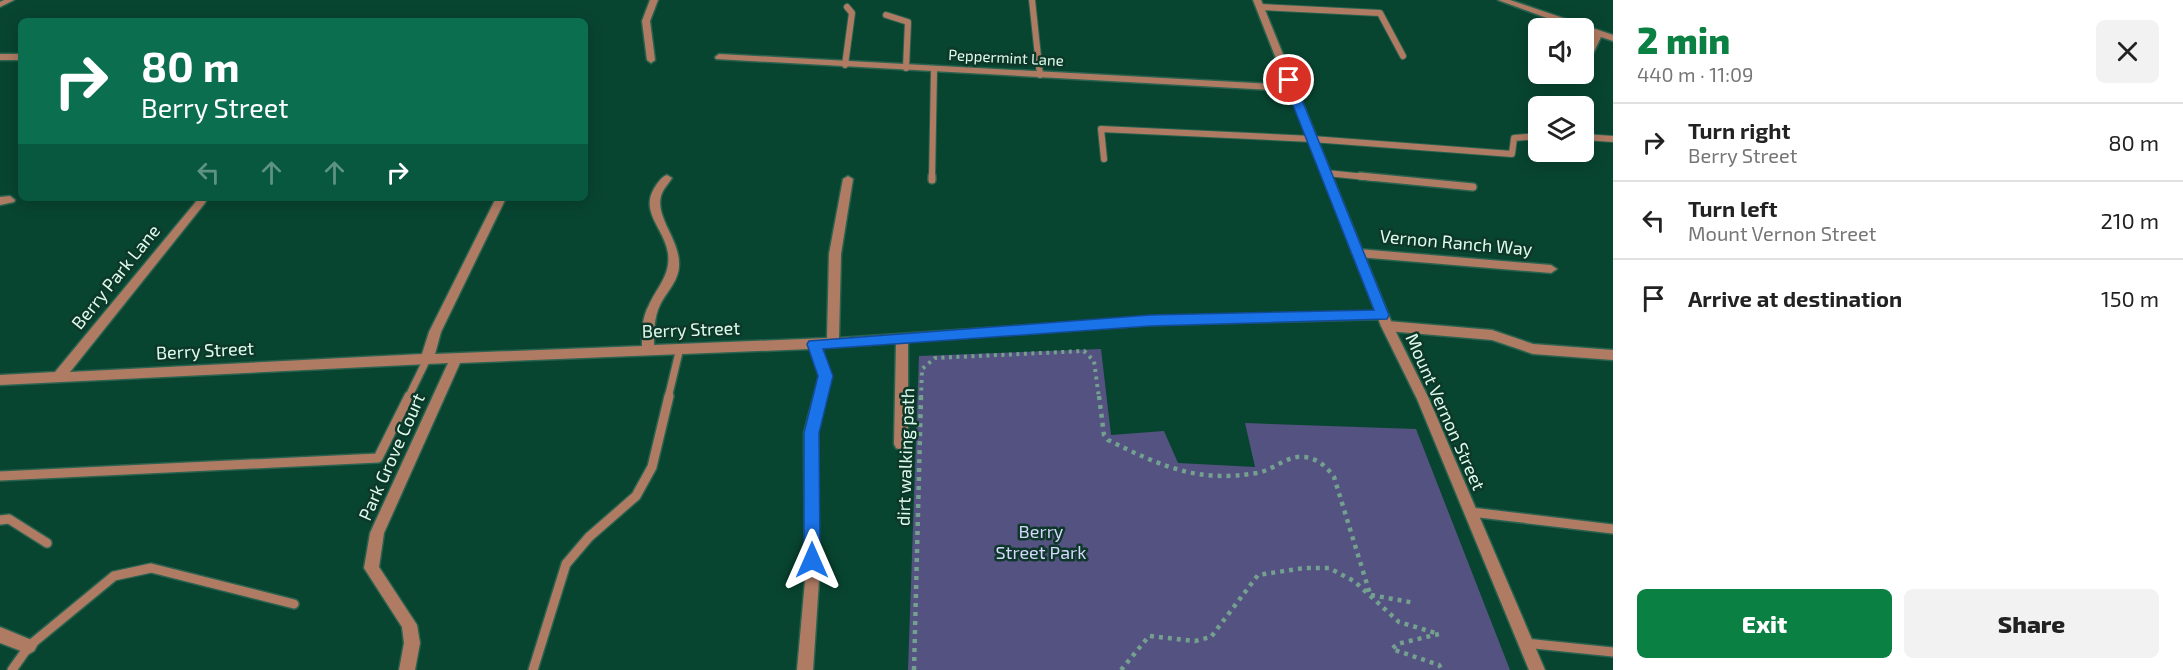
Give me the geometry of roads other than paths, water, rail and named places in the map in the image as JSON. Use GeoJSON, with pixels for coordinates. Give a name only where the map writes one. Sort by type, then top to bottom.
{"type":"FeatureCollection","features":[{"type":"Feature","properties":{"kind":"street"},"geometry":{"type":"LineString","coordinates":[[0,5],[10,0]]}},
{"type":"Feature","properties":{"kind":"street"},"geometry":{"type":"LineString","coordinates":[[651,60],[646,21],[654,0]]}},
{"type":"Feature","properties":{"kind":"street"},"geometry":{"type":"LineString","coordinates":[[1502,0],[1552,18]]}},
{"type":"Feature","properties":{"kind":"street","name":"Mount Vernon Street"},"geometry":{"type":"LineString","coordinates":[[1259,3],[1385,321],[1423,399],[1537,670]]}},
{"type":"Feature","properties":{"kind":"street"},"geometry":{"type":"LineString","coordinates":[[1594,33],[1613,38]]}},
{"type":"Feature","properties":{"kind":"street"},"geometry":{"type":"LineString","coordinates":[[1594,43],[1598,34]]}},
{"type":"Feature","properties":{"kind":"street"},"geometry":{"type":"LineString","coordinates":[[0,57],[18,57]]}},
{"type":"Feature","properties":{"kind":"street","name":"Peppermint Lane"},"geometry":{"type":"LineString","coordinates":[[718,57],[1292,88]]}},
{"type":"Feature","properties":{"kind":"street"},"geometry":{"type":"LineString","coordinates":[[648,350],[647,332],[655,302],[669,284],[674,267],[671,240],[655,213],[652,199],[656,190],[667,178]]}},
{"type":"Feature","properties":{"kind":"street"},"geometry":{"type":"LineString","coordinates":[[833,343],[835,254],[848,179]]}},
{"type":"Feature","properties":{"kind":"street","name":"Berry Park Lane"},"geometry":{"type":"LineString","coordinates":[[59,376],[201,201]]}},
{"type":"Feature","properties":{"kind":"street"},"geometry":{"type":"LineString","coordinates":[[427,359],[435,332],[500,201]]}},
{"type":"Feature","properties":{"kind":"street","name":"Vernon Ranch Way"},"geometry":{"type":"LineString","coordinates":[[1358,253],[1551,269]]}},
{"type":"Feature","properties":{"kind":"street","name":"Berry Street"},"geometry":{"type":"LineString","coordinates":[[1,381],[59,376],[427,359],[814,344],[1150,321],[1385,321],[1492,335],[1533,349],[1613,355]]}},
{"type":"Feature","properties":{"kind":"street"},"geometry":{"type":"LineString","coordinates":[[901,444],[902,339]]}},
{"type":"Feature","properties":{"kind":"street"},"geometry":{"type":"LineString","coordinates":[[805,670],[812,581],[811,433],[825,376],[814,344]]}},
{"type":"Feature","properties":{"kind":"street","name":"Park Grove Court"},"geometry":{"type":"LineString","coordinates":[[407,670],[412,643],[409,625],[371,568],[377,533],[456,358]]}},
{"type":"Feature","properties":{"kind":"street"},"geometry":{"type":"LineString","coordinates":[[0,634],[29,646]]}},
{"type":"Feature","properties":{"kind":"lane"},"geometry":{"type":"LineString","coordinates":[[1032,0],[1040,75]]}},
{"type":"Feature","properties":{"kind":"lane"},"geometry":{"type":"LineString","coordinates":[[1259,3],[1380,13],[1403,56]]}},
{"type":"Feature","properties":{"kind":"lane"},"geometry":{"type":"LineString","coordinates":[[845,64],[852,13],[847,7]]}},
{"type":"Feature","properties":{"kind":"lane"},"geometry":{"type":"LineString","coordinates":[[886,15],[908,22],[906,68]]}},
{"type":"Feature","properties":{"kind":"lane"},"geometry":{"type":"LineString","coordinates":[[933,180],[934,69]]}},
{"type":"Feature","properties":{"kind":"lane"},"geometry":{"type":"LineString","coordinates":[[1104,159],[1101,129],[1292,140],[1312,139],[1512,154],[1514,138],[1528,137]]}},
{"type":"Feature","properties":{"kind":"lane"},"geometry":{"type":"LineString","coordinates":[[1594,138],[1613,139]]}},
{"type":"Feature","properties":{"kind":"lane"},"geometry":{"type":"LineString","coordinates":[[1326,173],[1473,187]]}},
{"type":"Feature","properties":{"kind":"lane"},"geometry":{"type":"LineString","coordinates":[[533,670],[566,564],[589,537],[636,496],[652,467],[680,348]]}},
{"type":"Feature","properties":{"kind":"lane"},"geometry":{"type":"LineString","coordinates":[[0,476],[378,458],[427,359]]}},
{"type":"Feature","properties":{"kind":"lane"},"geometry":{"type":"LineString","coordinates":[[1471,512],[1613,529]]}},
{"type":"Feature","properties":{"kind":"lane"},"geometry":{"type":"LineString","coordinates":[[0,520],[9,519],[47,543]]}},
{"type":"Feature","properties":{"kind":"lane"},"geometry":{"type":"LineString","coordinates":[[12,670],[29,646],[114,576],[151,568],[294,604]]}},
{"type":"Feature","properties":{"kind":"lane"},"geometry":{"type":"LineString","coordinates":[[1525,643],[1613,652]]}},
{"type":"Feature","properties":{"kind":"park label","name":"Berry Street Park"},"geometry":{"type":"Point","coordinates":[1041,542]}}]}
